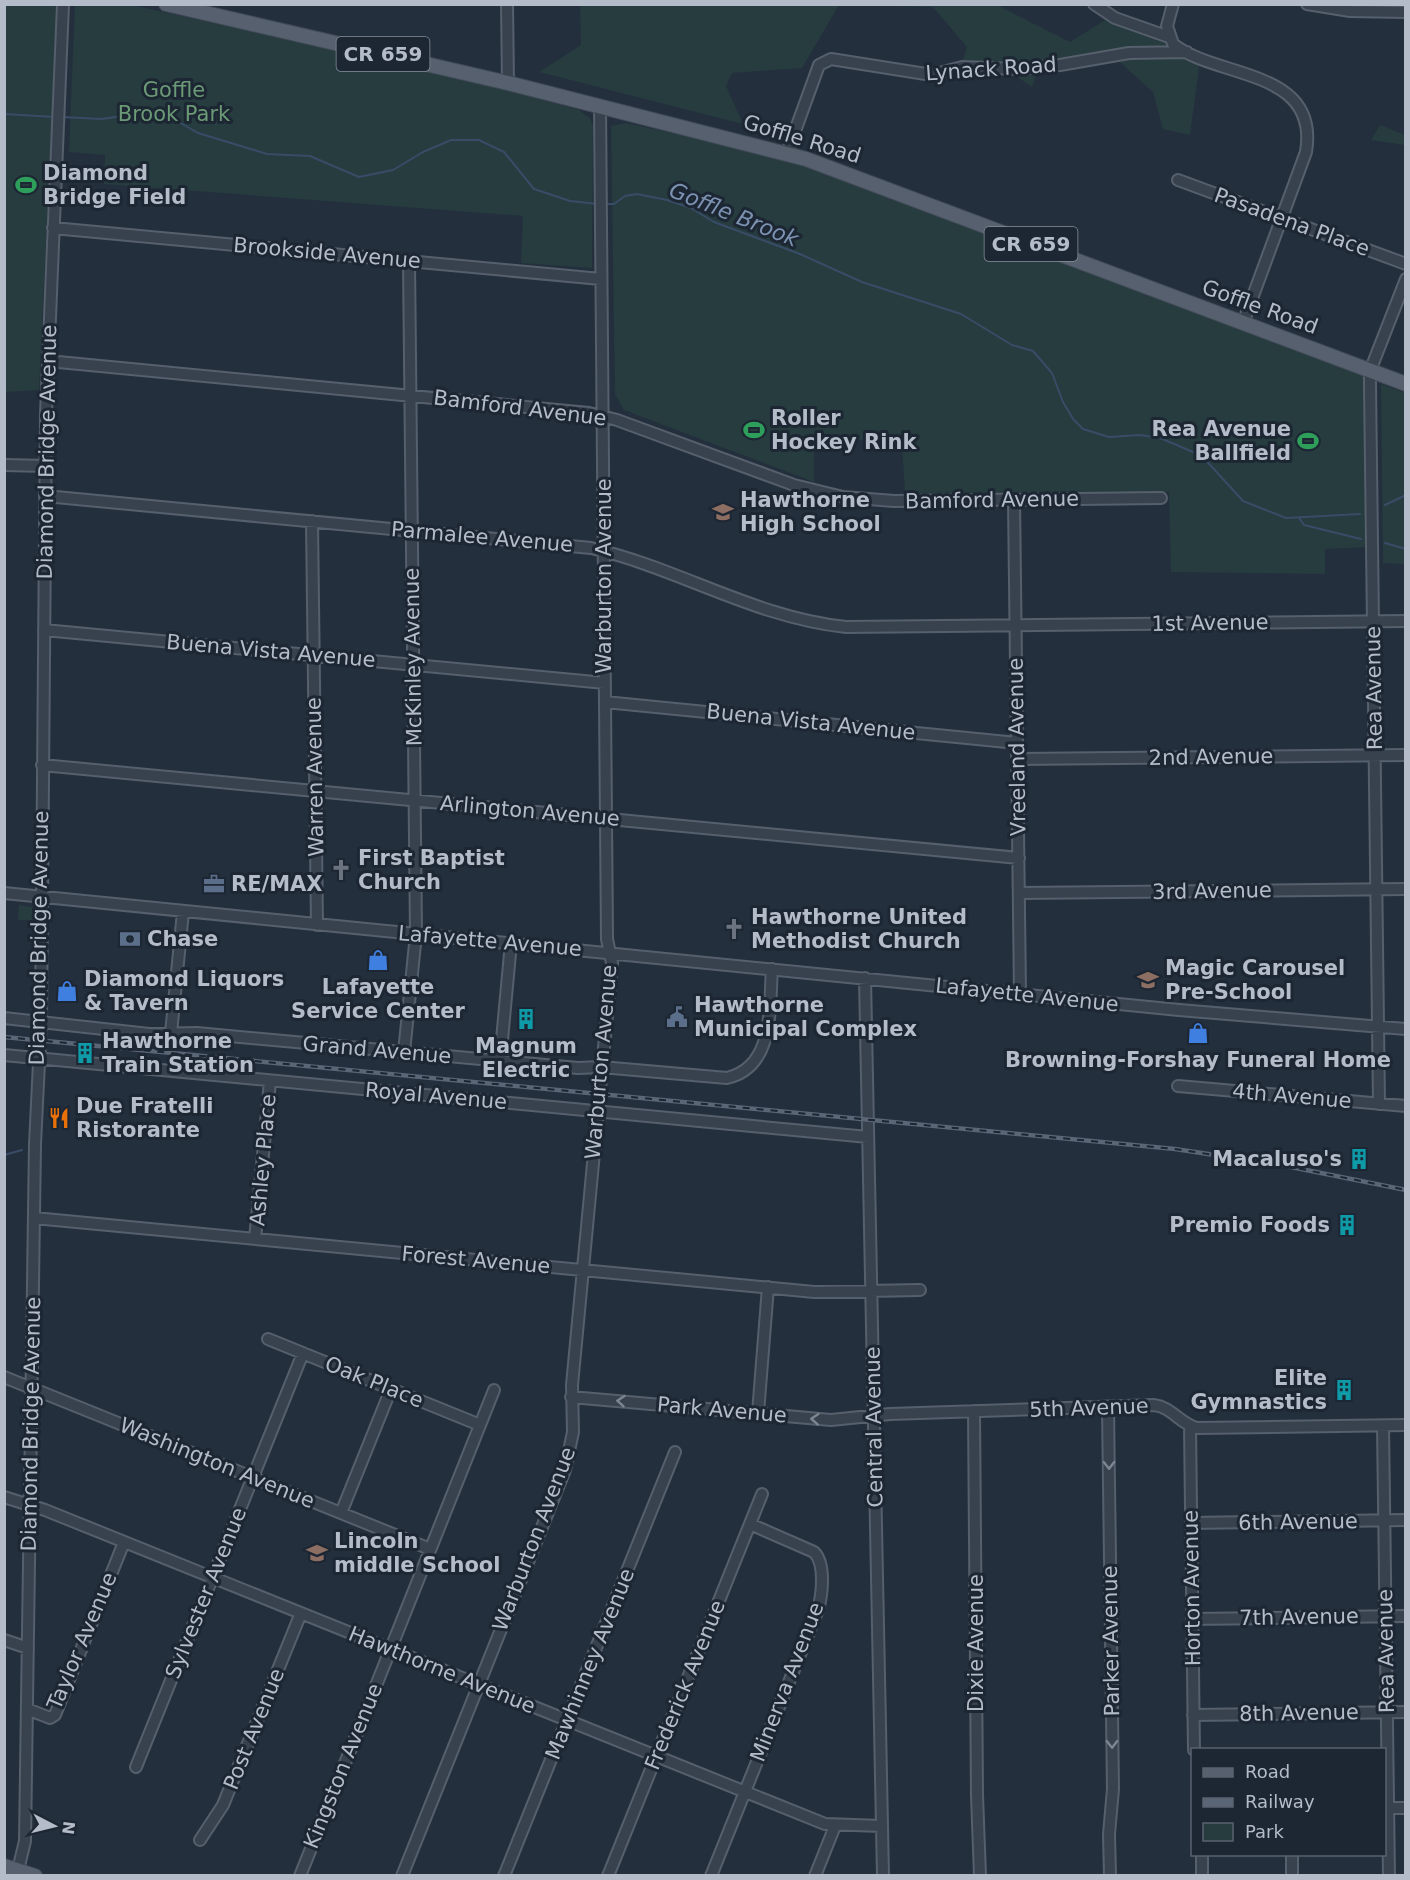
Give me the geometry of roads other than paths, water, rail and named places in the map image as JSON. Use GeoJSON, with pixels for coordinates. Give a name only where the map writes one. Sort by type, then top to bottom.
{"type":"FeatureCollection","features":[{"type":"Feature","properties":{"kind":"main road","name":"Goffle Road"},"geometry":{"type":"LineString","coordinates":[[166,4],[508,83],[787,153],[1406,384]]}},
{"type":"Feature","properties":{"kind":"main road"},"geometry":{"type":"LineString","coordinates":[[4,1866],[35,1875]]}},
{"type":"Feature","properties":{"kind":"street","name":"Diamond Bridge Avenue"},"geometry":{"type":"LineString","coordinates":[[18,1870],[25,1841],[34,1218],[41,1022],[48,361],[63,4]]}},
{"type":"Feature","properties":{"kind":"street"},"geometry":{"type":"LineString","coordinates":[[507,4],[508,83]]}},
{"type":"Feature","properties":{"kind":"street"},"geometry":{"type":"LineString","coordinates":[[1094,4],[1115,18],[1169,37]]}},
{"type":"Feature","properties":{"kind":"street"},"geometry":{"type":"LineString","coordinates":[[1173,4],[1167,26],[1173,44],[1187,52],[1273,83],[1287,94],[1301,113],[1308,134],[1306,152],[1243,323]]}},
{"type":"Feature","properties":{"kind":"street"},"geometry":{"type":"LineString","coordinates":[[1307,4],[1350,11],[1406,12]]}},
{"type":"Feature","properties":{"kind":"street","name":"Lynack Road"},"geometry":{"type":"LineString","coordinates":[[787,153],[819,65],[831,59],[932,75],[963,67],[1021,69],[1060,65],[1128,53],[1187,52]]}},
{"type":"Feature","properties":{"kind":"street","name":"Warburton Avenue"},"geometry":{"type":"LineString","coordinates":[[402,1875],[569,1458],[573,1432],[571,1396],[612,963],[608,939],[606,819],[600,106]]}},
{"type":"Feature","properties":{"kind":"street","name":"Pasadena Place"},"geometry":{"type":"LineString","coordinates":[[1178,180],[1406,264]]}},
{"type":"Feature","properties":{"kind":"street","name":"Brookside Avenue"},"geometry":{"type":"LineString","coordinates":[[54,228],[601,279]]}},
{"type":"Feature","properties":{"kind":"street","name":"McKinley Avenue"},"geometry":{"type":"LineString","coordinates":[[404,1052],[416,934],[409,261]]}},
{"type":"Feature","properties":{"kind":"street","name":"Rea Avenue"},"geometry":{"type":"LineString","coordinates":[[1379,1104],[1370,371],[1406,279]]}},
{"type":"Feature","properties":{"kind":"street","name":"Bamford Avenue"},"geometry":{"type":"LineString","coordinates":[[48,361],[602,416],[794,486],[826,494],[877,500],[1161,498]]}},
{"type":"Feature","properties":{"kind":"street"},"geometry":{"type":"LineString","coordinates":[[4,465],[46,466]]}},
{"type":"Feature","properties":{"kind":"street","name":"Parmalee Avenue"},"geometry":{"type":"LineString","coordinates":[[45,496],[604,550],[764,609],[811,623],[866,627],[1015,626]]}},
{"type":"Feature","properties":{"kind":"street","name":"Vreeland Avenue"},"geometry":{"type":"LineString","coordinates":[[1014,500],[1020,994]]}},
{"type":"Feature","properties":{"kind":"street","name":"Warren Avenue"},"geometry":{"type":"LineString","coordinates":[[312,521],[317,925]]}},
{"type":"Feature","properties":{"kind":"street","name":"1st Avenue"},"geometry":{"type":"LineString","coordinates":[[1015,626],[1406,621]]}},
{"type":"Feature","properties":{"kind":"street","name":"Buena Vista Avenue"},"geometry":{"type":"LineString","coordinates":[[44,630],[605,683]]}},
{"type":"Feature","properties":{"kind":"street","name":"Buena Vista Avenue"},"geometry":{"type":"LineString","coordinates":[[605,702],[1017,743]]}},
{"type":"Feature","properties":{"kind":"street","name":"2nd Avenue"},"geometry":{"type":"LineString","coordinates":[[1017,759],[1406,755]]}},
{"type":"Feature","properties":{"kind":"street","name":"Arlington Avenue"},"geometry":{"type":"LineString","coordinates":[[42,765],[1018,858]]}},
{"type":"Feature","properties":{"kind":"street","name":"3rd Avenue"},"geometry":{"type":"LineString","coordinates":[[1019,893],[1406,889]]}},
{"type":"Feature","properties":{"kind":"street","name":"Lafayette Avenue"},"geometry":{"type":"LineString","coordinates":[[4,893],[1020,994],[1406,1029]]}},
{"type":"Feature","properties":{"kind":"street"},"geometry":{"type":"LineString","coordinates":[[171,1034],[183,912]]}},
{"type":"Feature","properties":{"kind":"street"},"geometry":{"type":"LineString","coordinates":[[500,1061],[511,943]]}},
{"type":"Feature","properties":{"kind":"street","name":"Grand Avenue"},"geometry":{"type":"LineString","coordinates":[[4,1018],[171,1034],[197,1033],[578,1068],[601,1067],[722,1078],[733,1077],[761,1055],[764,1048],[772,969]]}},
{"type":"Feature","properties":{"kind":"street","name":"Central Avenue"},"geometry":{"type":"LineString","coordinates":[[865,978],[883,1875]]}},
{"type":"Feature","properties":{"kind":"street","name":"Royal Avenue"},"geometry":{"type":"LineString","coordinates":[[4,1056],[868,1137]]}},
{"type":"Feature","properties":{"kind":"street","name":"Ashley Place"},"geometry":{"type":"LineString","coordinates":[[255,1239],[270,1081]]}},
{"type":"Feature","properties":{"kind":"street","name":"4th Avenue"},"geometry":{"type":"LineString","coordinates":[[1178,1086],[1406,1106]]}},
{"type":"Feature","properties":{"kind":"street","name":"Forest Avenue"},"geometry":{"type":"LineString","coordinates":[[34,1218],[828,1293],[920,1290]]}},
{"type":"Feature","properties":{"kind":"street"},"geometry":{"type":"LineString","coordinates":[[758,1413],[768,1287]]}},
{"type":"Feature","properties":{"kind":"street","name":"Oak Place"},"geometry":{"type":"LineString","coordinates":[[268,1339],[480,1425]]}},
{"type":"Feature","properties":{"kind":"street","name":"Sylvester Avenue"},"geometry":{"type":"LineString","coordinates":[[136,1767],[303,1353]]}},
{"type":"Feature","properties":{"kind":"street","name":"Washington Avenue"},"geometry":{"type":"LineString","coordinates":[[4,1377],[430,1549]]}},
{"type":"Feature","properties":{"kind":"street"},"geometry":{"type":"LineString","coordinates":[[341,1513],[391,1389]]}},
{"type":"Feature","properties":{"kind":"street","name":"Kingston Avenue"},"geometry":{"type":"LineString","coordinates":[[300,1875],[494,1390]]}},
{"type":"Feature","properties":{"kind":"street","name":"Park Avenue"},"geometry":{"type":"LineString","coordinates":[[571,1396],[831,1420],[873,1417]]}},
{"type":"Feature","properties":{"kind":"street","name":"5th Avenue"},"geometry":{"type":"LineString","coordinates":[[873,1417],[974,1411],[1162,1406],[1190,1426]]}},
{"type":"Feature","properties":{"kind":"street","name":"Parker Avenue"},"geometry":{"type":"LineString","coordinates":[[1108,1407],[1113,1789],[1109,1834],[1110,1875]]}},
{"type":"Feature","properties":{"kind":"street","name":"Dixie Avenue"},"geometry":{"type":"LineString","coordinates":[[974,1411],[977,1795],[981,1875]]}},
{"type":"Feature","properties":{"kind":"street"},"geometry":{"type":"LineString","coordinates":[[1190,1426],[1406,1425]]}},
{"type":"Feature","properties":{"kind":"street","name":"Horton Avenue"},"geometry":{"type":"LineString","coordinates":[[1190,1426],[1194,1748]]}},
{"type":"Feature","properties":{"kind":"street","name":"Rea Avenue"},"geometry":{"type":"LineString","coordinates":[[1383,1426],[1386,1808],[1389,1875]]}},
{"type":"Feature","properties":{"kind":"street","name":"Mawhinney Avenue"},"geometry":{"type":"LineString","coordinates":[[504,1875],[675,1452]]}},
{"type":"Feature","properties":{"kind":"street","name":"Frederick Avenue"},"geometry":{"type":"LineString","coordinates":[[608,1875],[762,1494]]}},
{"type":"Feature","properties":{"kind":"street","name":"Hawthorne Avenue"},"geometry":{"type":"LineString","coordinates":[[4,1497],[124,1542],[834,1826],[882,1827]]}},
{"type":"Feature","properties":{"kind":"street","name":"6th Avenue"},"geometry":{"type":"LineString","coordinates":[[1191,1523],[1406,1520]]}},
{"type":"Feature","properties":{"kind":"street","name":"Minerva Avenue"},"geometry":{"type":"LineString","coordinates":[[711,1875],[818,1610],[821,1597],[819,1560],[814,1552],[750,1524]]}},
{"type":"Feature","properties":{"kind":"street","name":"Taylor Avenue"},"geometry":{"type":"LineString","coordinates":[[27,1709],[50,1718],[55,1714],[124,1542]]}},
{"type":"Feature","properties":{"kind":"street","name":"Post Avenue"},"geometry":{"type":"LineString","coordinates":[[200,1840],[223,1805],[301,1613]]}},
{"type":"Feature","properties":{"kind":"street","name":"7th Avenue"},"geometry":{"type":"LineString","coordinates":[[1192,1619],[1406,1616]]}},
{"type":"Feature","properties":{"kind":"street"},"geometry":{"type":"LineString","coordinates":[[4,1640],[28,1648]]}},
{"type":"Feature","properties":{"kind":"street","name":"8th Avenue"},"geometry":{"type":"LineString","coordinates":[[1193,1714],[1406,1712]]}},
{"type":"Feature","properties":{"kind":"street"},"geometry":{"type":"LineString","coordinates":[[1386,1808],[1406,1808]]}},
{"type":"Feature","properties":{"kind":"street"},"geometry":{"type":"LineString","coordinates":[[815,1875],[834,1826]]}},
{"type":"Feature","properties":{"kind":"street"},"geometry":{"type":"LineString","coordinates":[[1202,1856],[1202,1875]]}},
{"type":"Feature","properties":{"kind":"street"},"geometry":{"type":"LineString","coordinates":[[1292,1856],[1292,1875]]}},
{"type":"Feature","properties":{"kind":"waterway","name":"Goffle Brook"},"geometry":{"type":"LineString","coordinates":[[61,117],[102,119],[142,113],[177,121],[198,133],[267,154],[310,156],[359,177],[393,170],[423,152],[451,140],[479,140],[504,152],[534,189],[570,201],[598,204]]}},
{"type":"Feature","properties":{"kind":"waterway","name":"Goffle Brook"},"geometry":{"type":"LineString","coordinates":[[4,114],[55,117]]}},
{"type":"Feature","properties":{"kind":"waterway","name":"Goffle Brook"},"geometry":{"type":"LineString","coordinates":[[603,204],[614,204],[625,196],[637,194],[667,200],[691,208],[714,222],[800,254],[862,282],[961,314],[1012,345],[1033,351],[1052,373],[1063,402],[1073,419],[1083,429],[1109,437],[1140,435],[1160,438],[1202,456],[1243,501],[1286,518],[1360,514]]}},
{"type":"Feature","properties":{"kind":"waterway","name":"Goffle Brook"},"geometry":{"type":"LineString","coordinates":[[1385,505],[1406,495]]}},
{"type":"Feature","properties":{"kind":"waterway","name":"Goffle Brook"},"geometry":{"type":"LineString","coordinates":[[1300,519],[1304,525],[1361,539]]}},
{"type":"Feature","properties":{"kind":"waterway","name":"Goffle Brook"},"geometry":{"type":"LineString","coordinates":[[1385,543],[1406,549]]}},
{"type":"Feature","properties":{"kind":"waterway"},"geometry":{"type":"LineString","coordinates":[[4,1155],[22,1150]]}},
{"type":"Feature","properties":{"kind":"railway"},"geometry":{"type":"LineString","coordinates":[[4,1037],[1175,1149],[1281,1165],[1406,1190]]}},
{"type":"Feature","properties":{"kind":"place","name":"Diamond Bridge Field"},"geometry":{"type":"Point","coordinates":[26,185]}},
{"type":"Feature","properties":{"kind":"place","name":"Roller Hockey Rink"},"geometry":{"type":"Point","coordinates":[754,430]}},
{"type":"Feature","properties":{"kind":"place","name":"Rea Avenue Ballfield"},"geometry":{"type":"Point","coordinates":[1308,441]}},
{"type":"Feature","properties":{"kind":"place","name":"Hawthorne High School"},"geometry":{"type":"Point","coordinates":[723,512]}},
{"type":"Feature","properties":{"kind":"place","name":"First Baptist Church"},"geometry":{"type":"Point","coordinates":[341,870]}},
{"type":"Feature","properties":{"kind":"place","name":"RE/MAX"},"geometry":{"type":"Point","coordinates":[214,884]}},
{"type":"Feature","properties":{"kind":"place","name":"Hawthorne United Methodist Church"},"geometry":{"type":"Point","coordinates":[734,929]}},
{"type":"Feature","properties":{"kind":"place","name":"Chase"},"geometry":{"type":"Point","coordinates":[130,939]}},
{"type":"Feature","properties":{"kind":"place","name":"Lafayette Service Center"},"geometry":{"type":"Point","coordinates":[378,960]}},
{"type":"Feature","properties":{"kind":"place","name":"Magic Carousel Pre-School"},"geometry":{"type":"Point","coordinates":[1148,980]}},
{"type":"Feature","properties":{"kind":"place","name":"Diamond Liquors & Tavern"},"geometry":{"type":"Point","coordinates":[67,991]}},
{"type":"Feature","properties":{"kind":"place","name":"Hawthorne Municipal Complex"},"geometry":{"type":"Point","coordinates":[677,1017]}},
{"type":"Feature","properties":{"kind":"place","name":"Magnum Electric"},"geometry":{"type":"Point","coordinates":[526,1019]}},
{"type":"Feature","properties":{"kind":"place","name":"Browning-Forshay Funeral Home"},"geometry":{"type":"Point","coordinates":[1198,1033]}},
{"type":"Feature","properties":{"kind":"place","name":"Hawthorne Train Station"},"geometry":{"type":"Point","coordinates":[85,1053]}},
{"type":"Feature","properties":{"kind":"place","name":"Due Fratelli Ristorante"},"geometry":{"type":"Point","coordinates":[59,1118]}},
{"type":"Feature","properties":{"kind":"place","name":"Macaluso's"},"geometry":{"type":"Point","coordinates":[1359,1159]}},
{"type":"Feature","properties":{"kind":"place","name":"Premio Foods"},"geometry":{"type":"Point","coordinates":[1347,1225]}},
{"type":"Feature","properties":{"kind":"place","name":"Elite Gymnastics"},"geometry":{"type":"Point","coordinates":[1344,1390]}},
{"type":"Feature","properties":{"kind":"place","name":"Lincoln middle School"},"geometry":{"type":"Point","coordinates":[317,1553]}},
{"type":"Feature","properties":{"kind":"park label","name":"Goffle Brook Park"},"geometry":{"type":"Point","coordinates":[174,102]}}]}
